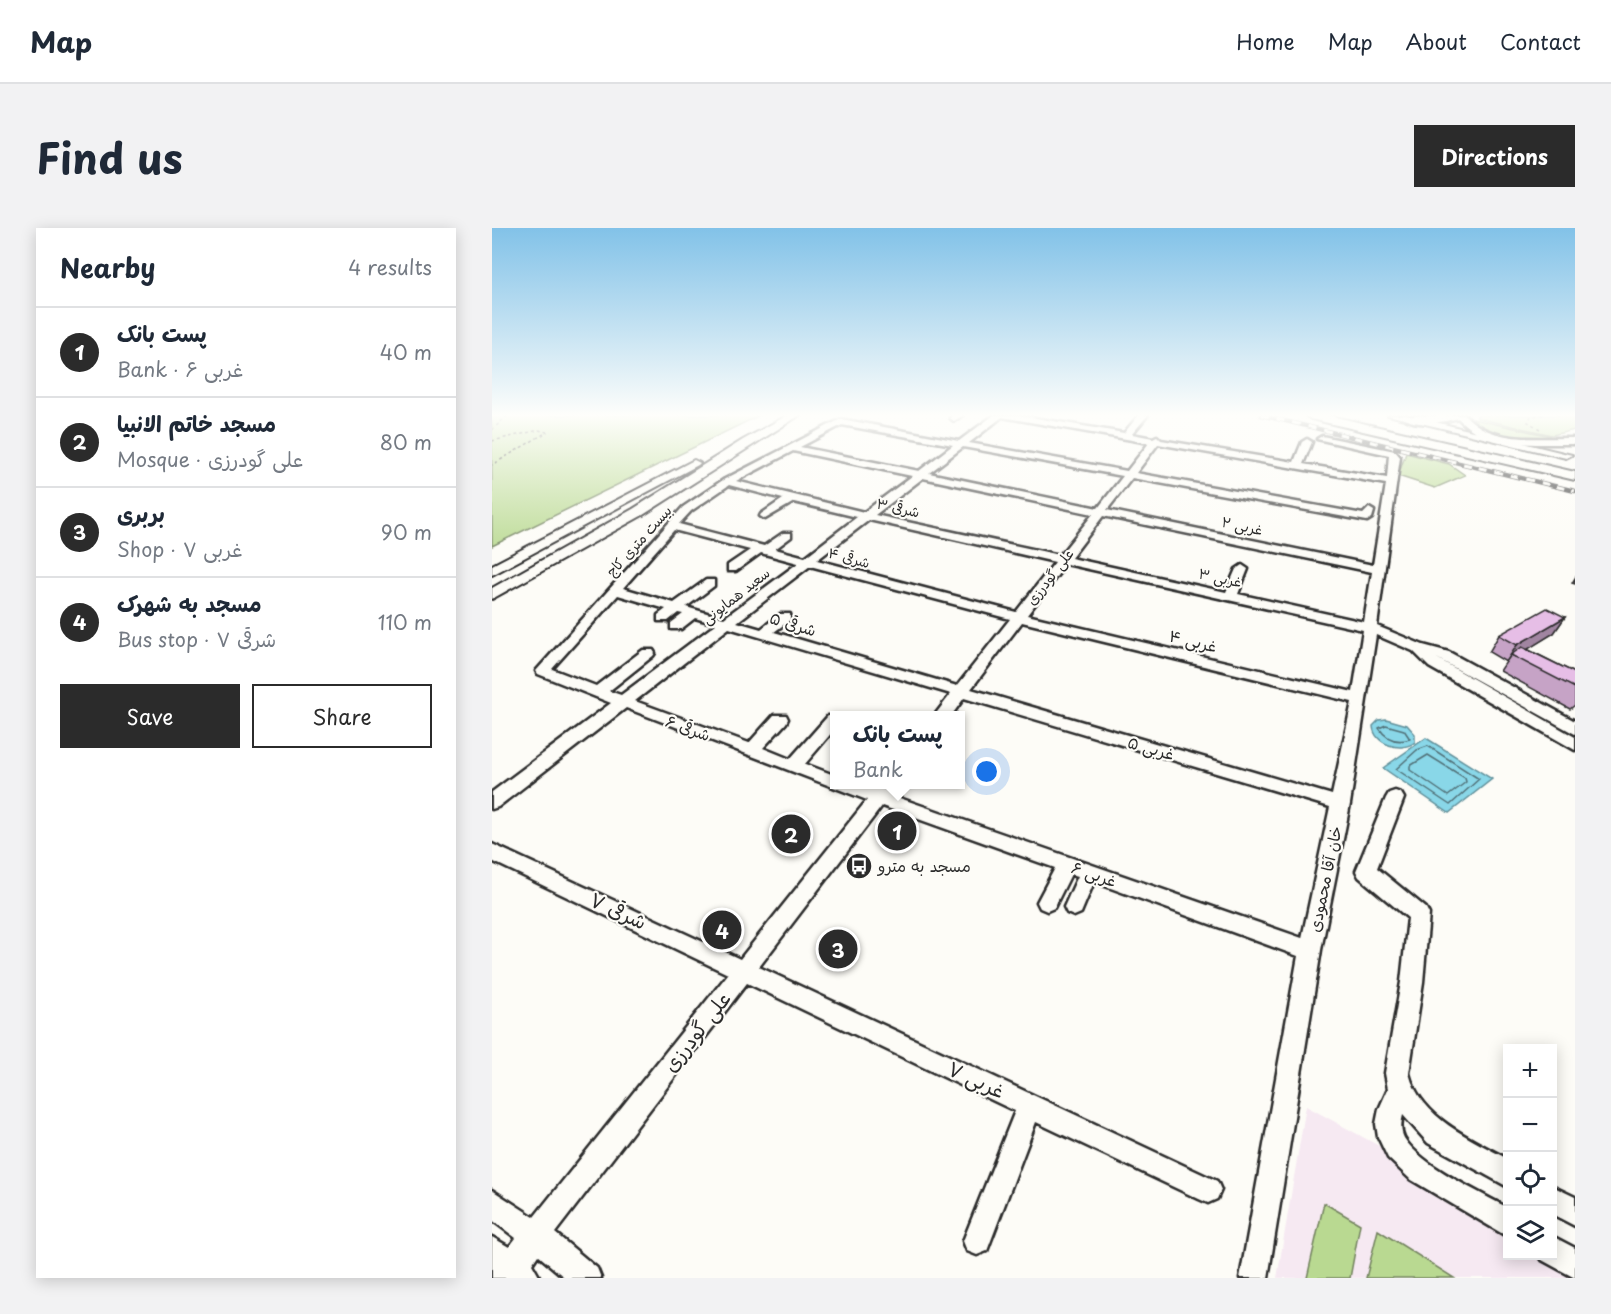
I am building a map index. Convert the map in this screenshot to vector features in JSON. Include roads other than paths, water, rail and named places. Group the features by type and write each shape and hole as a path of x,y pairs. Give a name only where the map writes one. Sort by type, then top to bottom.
{"highway":[{"path":"1523,464 1575,476"},
{"path":"1557,464 1575,468"}],"main road":[{"path":"492,571 692,464"},
{"path":"492,594 638,512 713,464"}],"street":[{"name":"بیست متری کاج","path":"543,671 687,510 727,482 760,464"},
{"name":"۲ غربی","path":"866,464 1101,512 1244,546 1377,569"},
{"name":"سعید همایونی","path":"492,802 932,464"},
{"path":"1062,464 1368,514"},
{"name":"علی گودرزی","path":"946,711 1138,464"},
{"path":"1297,464 1390,480"},
{"name":"خان آقا محمودی","path":"1254,1278 1310,950 1341,804 1360,699 1393,464"},
{"name":"۳ شرقی","path":"727,482 865,516 1064,560"},
{"path":"765,516 792,498"},
{"name":"۴ شرقی","path":"672,526 1019,617"},
{"path":"732,568 787,535"},
{"name":"۳ غربی","path":"1064,560 1369,627 1418,648"},
{"path":"1231,596 1242,569"},
{"path":"670,611 695,583"},
{"path":"670,611 711,583"},
{"name":"۵ شرقی","path":"615,590 670,611 693,613 960,693"},
{"path":"676,626 693,613"},
{"path":"763,634 785,617"},
{"name":"۴ غربی","path":"1019,617 1360,699"},
{"path":"1418,648 1444,655 1575,728"},
{"path":"1418,648 1434,664 1575,744"},
{"path":"596,693 648,653"},
{"name":"۶ شرقی","path":"543,671 830,781"},
{"name":"۵ غربی","path":"960,693 1341,804"},
{"path":"751,751 780,719"},
{"path":"793,767 830,725"},
{"name":"علی گودرزی","path":"508,1268 537,1236 884,791"},
{"name":"۶ غربی","path":"884,791 1066,865 1310,950"},
{"path":"1395,798 1366,871 1419,914 1412,982 1397,1073 1401,1090 1412,1107 1437,1134 1503,1171"},
{"name":"۷ شرقی","path":"492,852 744,971"},
{"path":"1047,902 1066,865"},
{"path":"1074,907 1089,872"},
{"name":"۷ غربی","path":"744,971 1208,1190"},
{"path":"1401,1090 1392,1104 1388,1128 1391,1141 1408,1164 1503,1220"},
{"path":"977,1241 1030,1105"},
{"path":"1557,1202 1575,1212"},
{"path":"492,1204 537,1236 587,1278"},
{"path":"1557,1253 1575,1264"}],"water":[{"path":"1386,719 1407,725 1415,734 1415,742 1396,747 1383,742 1378,738 1373,726 1379,720"},
{"path":"1426,738 1492,779 1449,813 1383,768"}],"railway":[{"path":"1463,464 1575,491"}],"place":[{"name":"پست بانک","path":"897,831"},
{"name":"مسجد خاتم الانبیا","path":"791,834"},
{"name":"مسجد به مترو","path":"859,866"},
{"name":"مسجد به شهرک","path":"722,930"},
{"name":"بربری","path":"838,949"}]}
